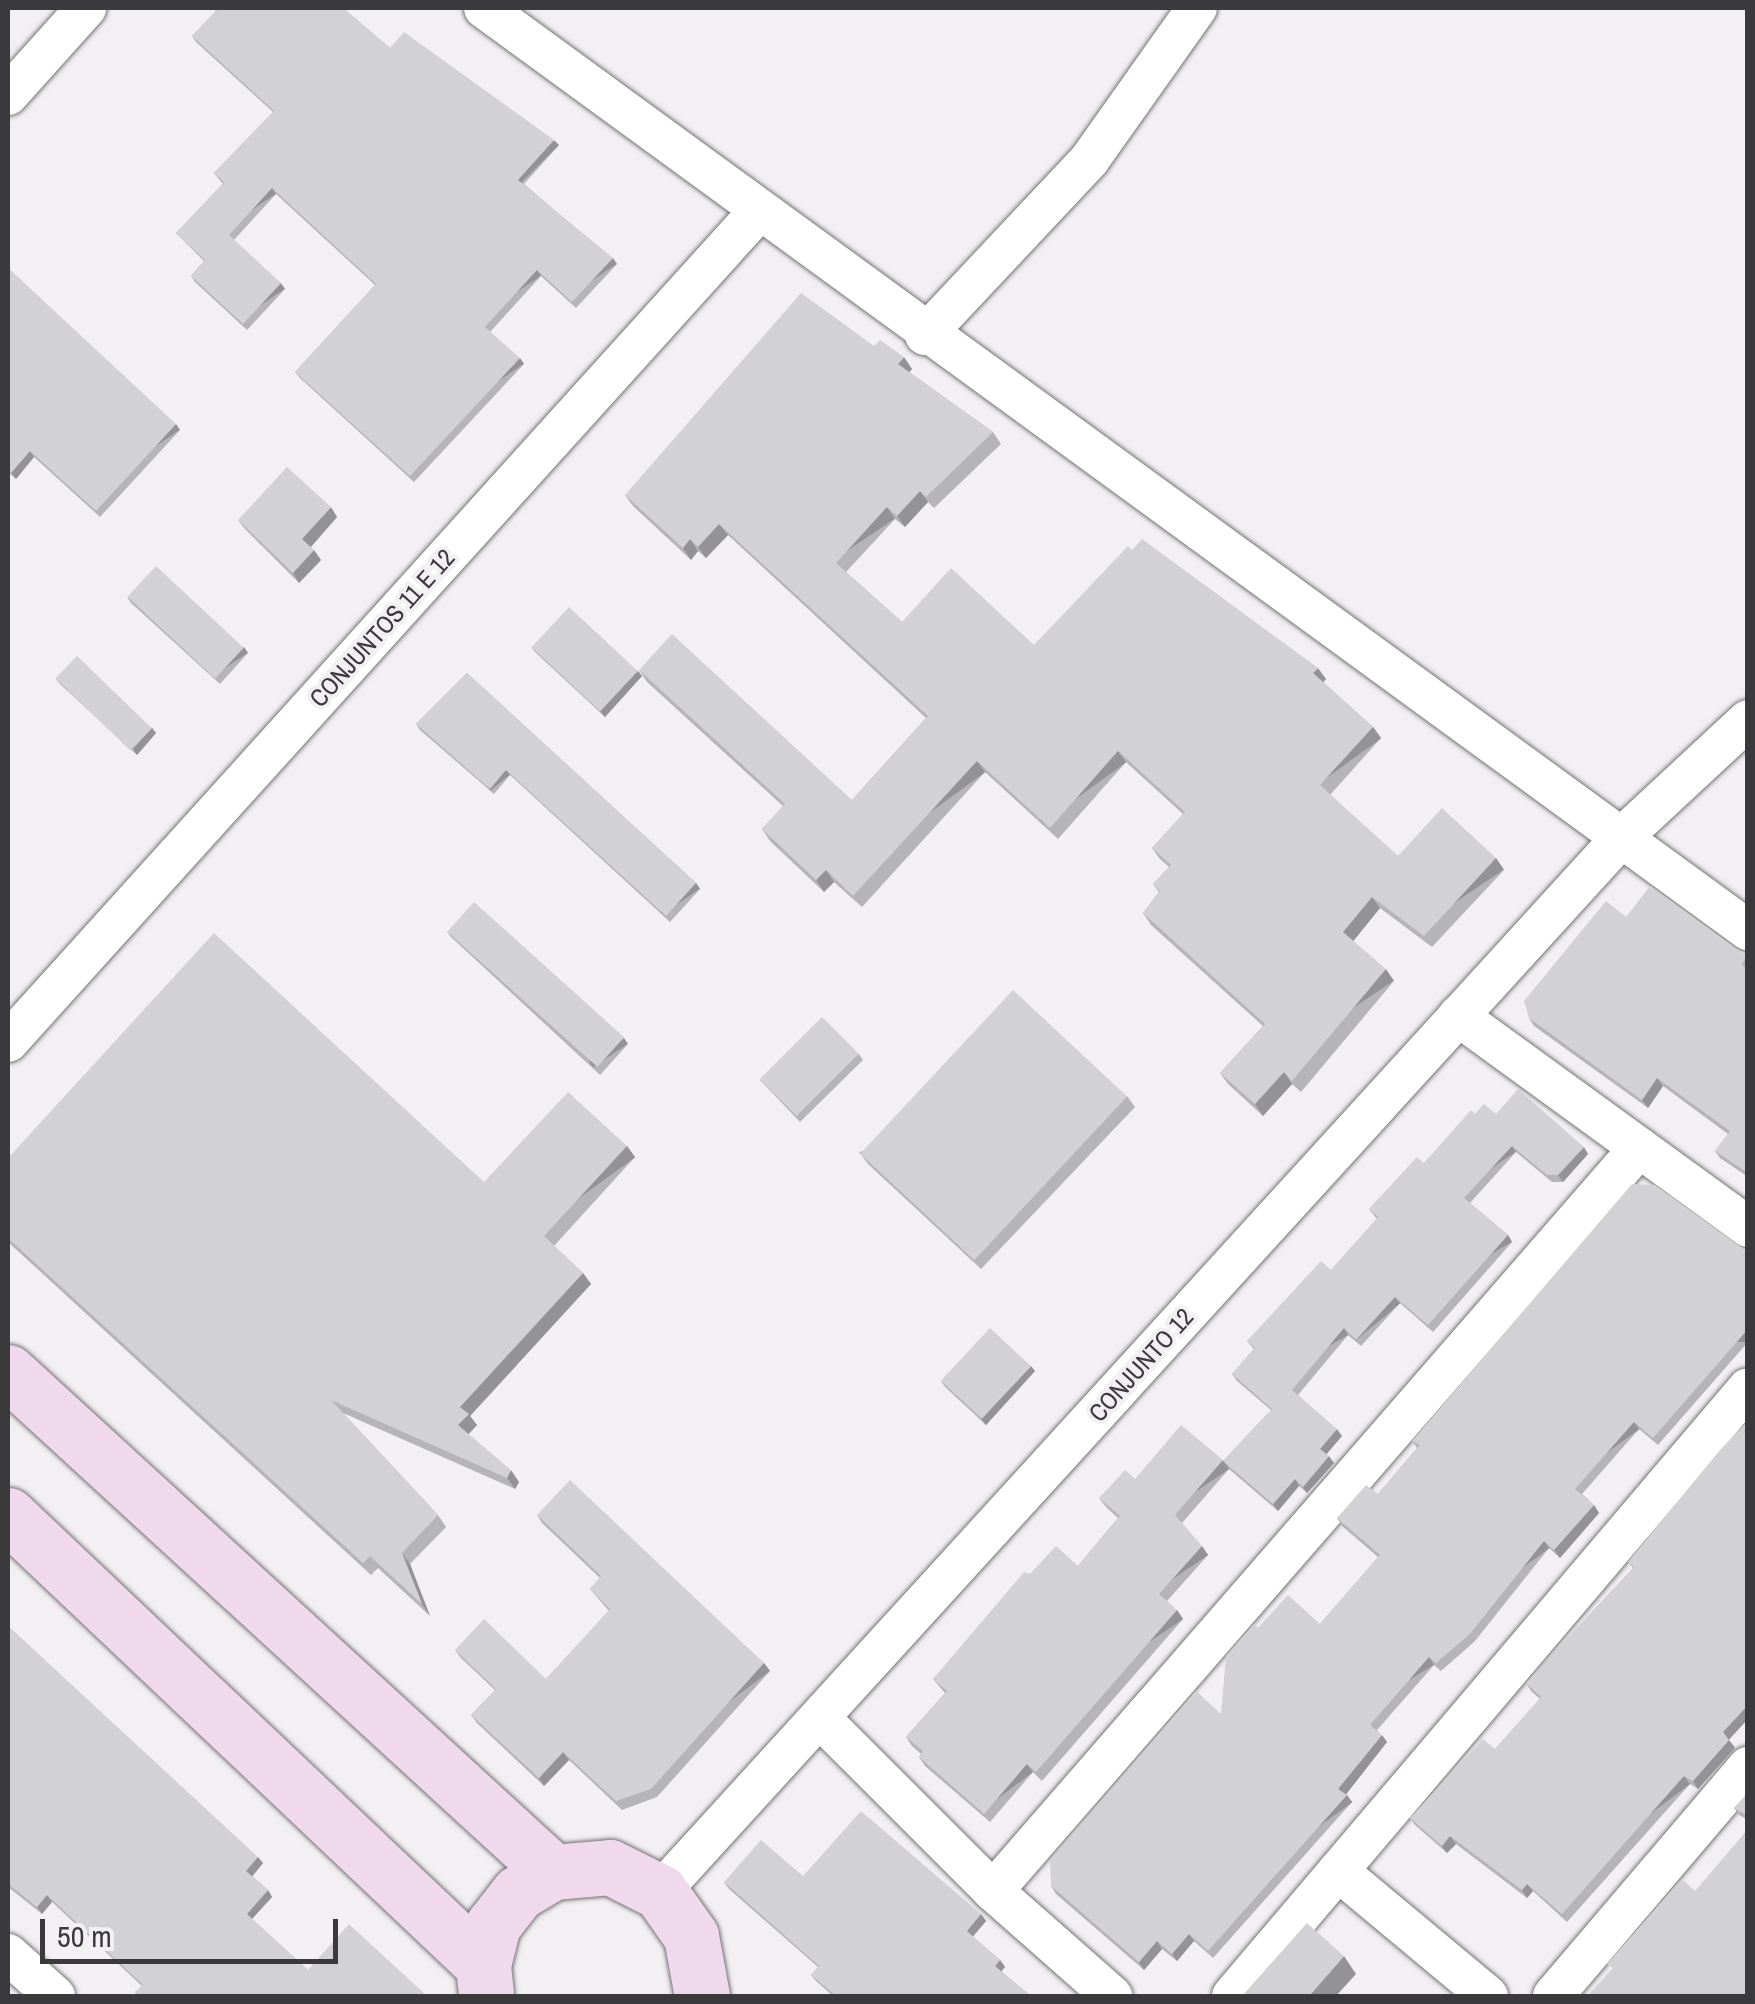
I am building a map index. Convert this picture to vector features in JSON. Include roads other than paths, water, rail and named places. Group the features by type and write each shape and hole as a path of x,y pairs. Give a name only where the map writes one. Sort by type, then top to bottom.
{"street":[{"path":"8,95 86,8"},
{"path":"484,8 925,335 1748,930"},
{"path":"925,335 1090,159 1197,8"},
{"name":"CONJUNTOS 11 E 12","path":"8,1042 758,213"},
{"name":"CONJUNTO 12","path":"660,1892 1620,838 1748,720"},
{"path":"1458,1016 1748,1227"},
{"path":"994,1891 1640,1148"},
{"path":"8,1372 554,1872"},
{"path":"1232,1996 1748,1388"},
{"path":"8,1515 485,1981"},
{"path":"820,1718 994,1891 1112,1996"},
{"path":"1553,1996 1748,1766"},
{"path":"485,1981 493,1925 518,1893 554,1872 610,1867 660,1892 690,1936 697,1994"},
{"path":"1338,1871 1488,1996"},
{"path":"8,1954 55,1996"}]}
